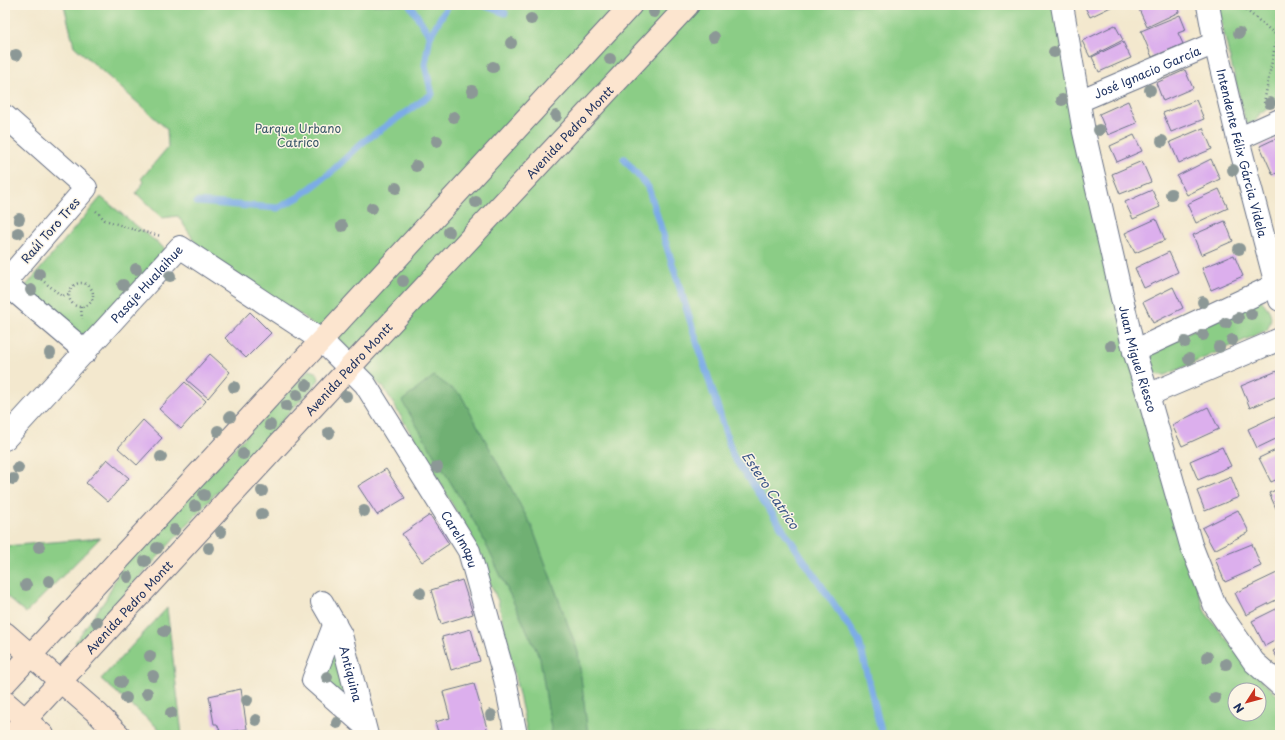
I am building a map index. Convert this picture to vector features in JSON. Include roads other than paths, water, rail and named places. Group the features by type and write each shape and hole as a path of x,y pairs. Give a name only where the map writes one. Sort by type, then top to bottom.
{"main road":[{"path":"5,683 631,5"},
{"name":"Avenida Pedro Montt","path":"18,728 349,368 688,5"},
{"path":"5,633 97,713 119,735"},
{"path":"5,702 18,728 42,735"}],"street":[{"name":"Juan Miguel Riesco","path":"1062,5 1084,132 1134,351 1148,395 1190,545 1215,606 1254,662 1280,685"},
{"name":"Intendente Félix Gárcia Videla","path":"1208,5 1215,43 1245,136 1278,289"},
{"name":"José Ignacio García","path":"1079,101 1215,43"},
{"name":"Raúl Toro Tres","path":"5,116 86,188 5,282"},
{"path":"1245,136 1280,120"},
{"name":"Pasaje Hualaihue","path":"9,426 86,352 180,247 321,340 349,368"},
{"path":"5,282 86,352"},
{"path":"1134,351 1278,289"},
{"path":"1148,395 1280,339"},
{"name":"Carelmapu","path":"349,368 365,384 470,551 505,679 516,735"},
{"name":"Antiquina","path":"322,602 341,635 365,730"},
{"name":"Antiquina","path":"335,623 313,680 365,730"}],"waterway":[{"path":"410,5 430,36"},
{"path":"197,202 278,208 299,197 329,174 363,142 432,94 425,65 430,36 448,5"},
{"name":"Estero Catrico","path":"483,5 505,13"},
{"name":"Estero Catrico","path":"624,159 648,187 733,456 859,641 882,735"}],"park label":[{"name":"Parque Urbano Catrico","path":"298,135"}]}
